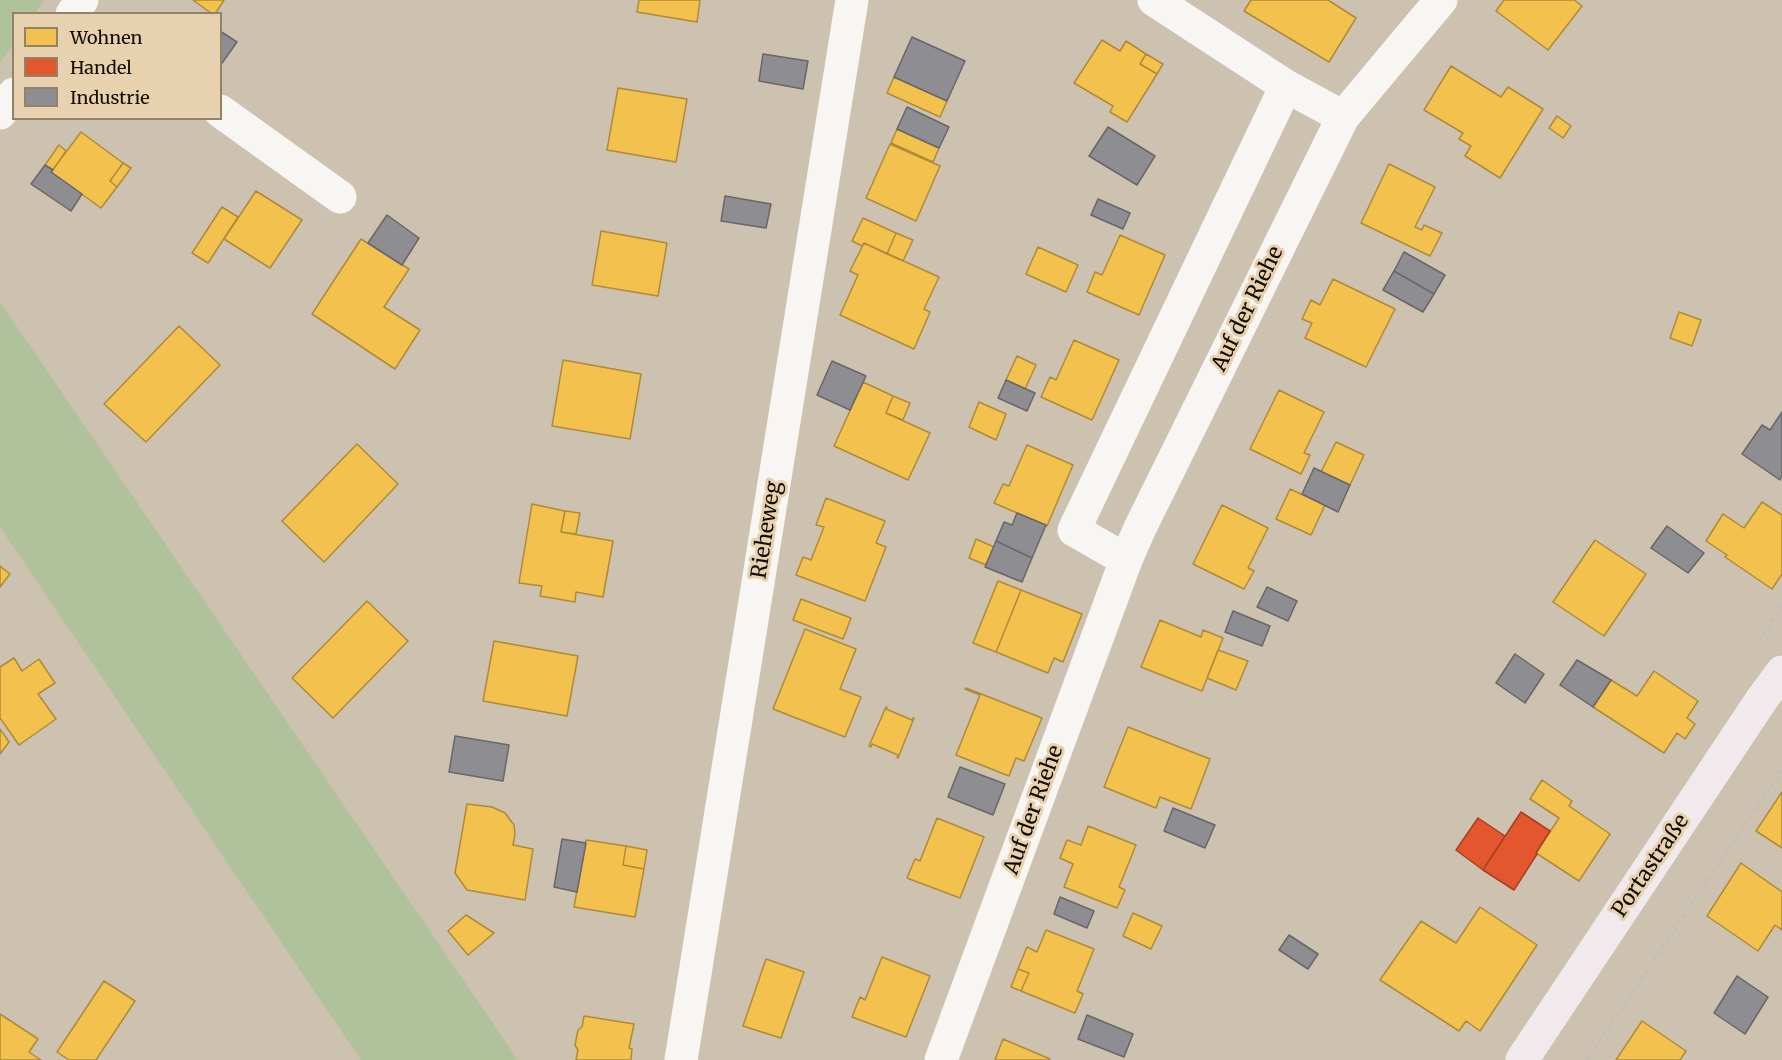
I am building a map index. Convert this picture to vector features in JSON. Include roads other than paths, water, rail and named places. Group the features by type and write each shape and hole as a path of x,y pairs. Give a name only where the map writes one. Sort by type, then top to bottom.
{"main road":[{"name":"Portastraße","path":"1522,1060 1782,672"}],"street":[{"name":"Rieheweg","path":"681,1060 852,0"},
{"path":"1154,0 1286,86 1343,117"},
{"name":"Auf der Riehe","path":"941,1060 1126,560 1140,528 1343,117 1441,0"},
{"path":"1126,560 1074,530 1286,86"},
{"path":"0,113 12,97"},
{"path":"222,112 340,197"}]}
